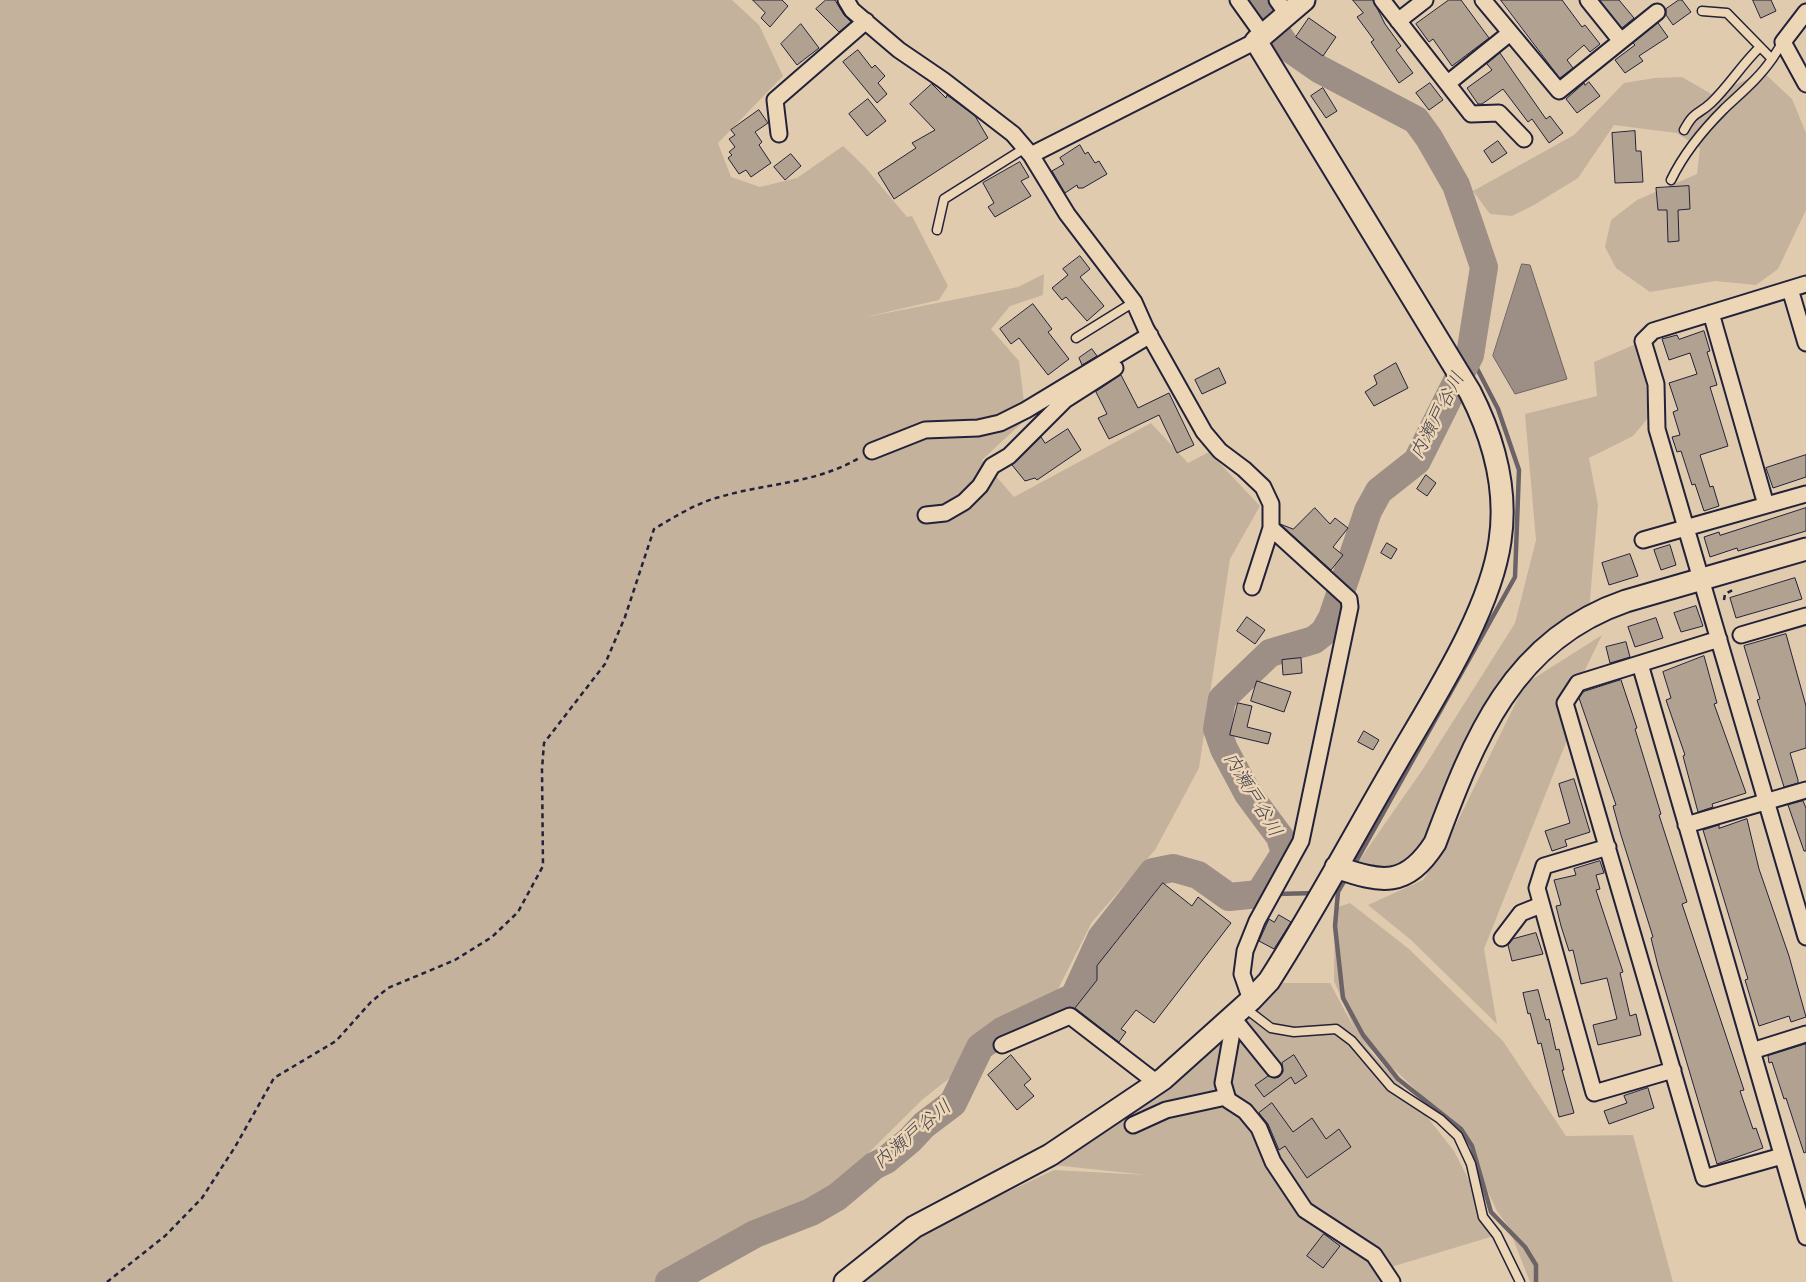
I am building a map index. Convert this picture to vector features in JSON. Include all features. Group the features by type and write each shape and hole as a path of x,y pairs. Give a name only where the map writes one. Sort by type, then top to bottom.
{"street":[{"path":"846,0 852,10 899,50 943,80 1013,134 1028,152 1067,214 1134,302 1152,339 1204,432 1220,451 1244,469 1262,487 1270,504 1271,528 1252,587"},
{"path":"845,1282 914,1227 1050,1155 1157,1083 1269,981 1315,903 1341,873 1455,660 1486,595 1495,568 1502,519 1500,477 1486,423 1456,368 1238,0"},
{"path":"1028,152 1260,38 1281,11 1304,0"},
{"path":"1382,0 1472,114 1499,113 1524,139"},
{"path":"1398,21 1424,0"},
{"path":"1483,0 1558,91 1657,12"},
{"path":"1588,0 1621,41"},
{"path":"1806,12 1783,42 1806,84"},
{"path":"779,134 775,100 866,21"},
{"path":"1448,83 1510,33"},
{"path":"1806,284 1653,330 1643,341 1656,384 1657,429 1806,936"},
{"path":"1790,289 1806,343"},
{"path":"1711,313 1766,505"},
{"path":"872,451 925,430 978,428 1000,423 1152,339"},
{"path":"926,515 945,513 964,502 980,486 992,466 1009,456 1065,400 1152,339"},
{"path":"1643,540 1806,494"},
{"path":"1271,528 1340,592 1350,607 1301,841 1244,951 1238,1011 1230,1038 1223,1083 1226,1097 1245,1112 1259,1128 1273,1162 1305,1210 1374,1255 1392,1282"},
{"path":"1341,873 1367,878 1391,879 1413,868 1426,858 1435,843 1479,735 1502,697 1541,650 1572,627 1606,608 1806,549"},
{"path":"1741,636 1805,620"},
{"path":"1720,639 1578,683 1565,703 1704,1178 1782,1156"},
{"path":"1640,664 1806,1237"},
{"path":"1686,825 1806,790"},
{"path":"1608,848 1544,866 1537,888 1594,1093 1673,1070"},
{"path":"1502,938 1521,913 1541,905"},
{"path":"1238,1011 1274,1069"},
{"path":"1002,1045 1070,1016 1157,1083"},
{"path":"1752,1051 1806,1034"},
{"path":"1133,1125 1166,1110 1226,1097"}],"lane":[{"path":"1702,11 1727,14 1772,59"},
{"path":"1671,180 1680,162 1696,140 1723,110 1763,72 1783,42"},
{"path":"1684,130 1693,114 1711,103 1760,47"},
{"path":"937,230 944,199 1028,152"},
{"path":"1076,338 1134,302"},
{"path":"1238,1011 1271,1028 1294,1032 1336,1029 1352,1041 1390,1087 1440,1119 1458,1136 1471,1164 1483,1217 1497,1235 1520,1282"}],"path":[{"path":"107,1282 164,1236 202,1198 235,1147 274,1078 336,1041 371,1002 388,988 455,960 492,937 518,912 543,866 542,769 544,743 605,664 625,617 654,529 685,511 721,496 821,476 852,463 872,451"},
{"path":"1723,603 1726,594 1740,588"}],"shaded area":[{"path":"0,0 732,0 759,25 783,76 718,143 731,177 760,187 797,178 843,146 865,167 907,217 912,216 948,286 939,300 861,318 1018,287 1044,274 1043,295 1010,306 991,329 1019,361 1026,419 982,460 1014,497 1151,423 1188,463 1209,452 1260,506 1230,559 1199,768 1155,850 1092,922 1055,995 923,1099 823,1198 660,1282 0,1282"},
{"path":"1763,72 1792,99 1806,133 1806,210 1778,269 1756,285 1715,281 1650,292 1616,268 1605,247 1611,220 1637,200 1697,174 1700,148 1677,133 1614,125 1578,178 1512,216 1490,214 1473,191 1574,135 1624,83 1655,78 1682,77 1713,95"},
{"path":"1522,264 1530,265 1567,379 1515,394 1493,356"},
{"path":"1643,341 1648,418 1633,436 1589,458 1598,505 1589,611 1512,683 1426,858 1393,873 1354,868 1423,769 1515,623 1536,540 1525,414 1597,396 1594,362"},
{"path":"1602,635 1583,674 1559,708 1569,735 1484,949 1497,1024 1411,940 1368,905 1423,880 1444,849 1525,684"},
{"path":"1350,903 1409,949 1503,1041 1566,1136 1633,1135 1673,1282 1530,1282 1508,1226 1497,1211 1459,1131 1397,1072 1363,1043 1413,1099 1454,1151 1497,1235 1391,1267 1399,1282 847,1282 925,1223 978,1206 1054,1170 1147,1175 1053,1165 1276,983 1330,983 1355,1030 1334,981 1335,908"}],"building":[{"path":"753,0 782,0 788,6 770,27 761,18 765,13"},
{"path":"826,0 835,0 844,15 851,22 839,32 816,9"},
{"path":"1353,0 1373,0 1385,24 1401,46 1396,50 1413,73 1399,83 1371,42 1374,40 1357,17 1363,13"},
{"path":"1449,0 1461,0 1489,38 1452,66 1433,39 1429,42 1416,24"},
{"path":"1501,0 1562,0 1582,27 1585,25 1600,44 1590,52 1584,45 1567,60 1573,68 1560,78"},
{"path":"1600,0 1619,0 1634,18 1622,28"},
{"path":"1682,0 1691,12 1673,25 1666,15 1666,9"},
{"path":"1753,0 1771,0 1776,11 1761,18"},
{"path":"1309,18 1336,37 1323,56 1296,37"},
{"path":"1658,23 1668,37 1639,56 1643,61 1625,73 1615,60 1635,45 1633,43"},
{"path":"801,24 819,48 797,65 781,44"},
{"path":"858,50 872,68 875,65 885,76 878,83 887,94 877,103 843,62"},
{"path":"1500,53 1546,119 1550,116 1563,133 1549,143 1532,119 1528,122 1503,89 1482,104 1478,104 1467,88 1492,70 1487,64"},
{"path":"1589,82 1600,96 1577,113 1566,99 1584,83 1585,85"},
{"path":"1430,83 1443,100 1429,110 1416,93"},
{"path":"932,84 946,98 947,95 975,116 988,138 894,199 878,173 916,148 912,143 935,130 910,104"},
{"path":"1323,88 1337,111 1326,118 1311,96"},
{"path":"868,99 886,121 867,136 849,114"},
{"path":"759,110 768,123 755,132 762,142 759,145 771,163 751,177 746,170 739,174 728,158 732,155 729,152 735,147 729,139 735,135 731,130"},
{"path":"1635,131 1636,151 1641,151 1643,182 1615,183 1612,133"},
{"path":"1498,141 1507,153 1492,163 1484,151"},
{"path":"1080,145 1085,154 1088,152 1095,163 1099,161 1107,174 1083,188 1078,188 1077,185 1065,193 1052,171 1064,164 1060,158"},
{"path":"791,154 801,166 785,180 774,167"},
{"path":"1020,162 1029,177 1021,181 1031,196 995,217 988,207 994,203 983,183"},
{"path":"1689,186 1690,209 1678,210 1679,241 1668,242 1667,210 1658,210 1656,188"},
{"path":"1080,256 1090,269 1080,277 1104,306 1087,321 1066,297 1062,300 1052,288 1068,275 1063,269"},
{"path":"1033,304 1052,329 1048,332 1069,359 1048,375 1019,338 1011,344 1000,329"},
{"path":"1704,331 1710,351 1707,352 1717,385 1710,387 1728,446 1700,455 1710,487 1713,486 1719,506 1704,511 1695,484 1692,485 1681,451 1677,452 1672,437 1680,435 1673,412 1678,410 1669,383 1697,374 1690,353 1669,360 1662,339 1677,335 1679,339"},
{"path":"1092,349 1097,356 1082,365 1079,358"},
{"path":"1396,363 1408,388 1374,406 1365,392 1377,384 1374,376"},
{"path":"1219,368 1226,383 1202,394 1195,380"},
{"path":"1121,375 1138,408 1169,393 1194,445 1177,453 1159,415 1109,439 1098,418 1107,414 1096,392"},
{"path":"1068,429 1081,450 1037,480 1035,478 1025,481 1012,465 1041,437 1045,443"},
{"path":"1806,455 1806,477 1773,488 1766,468"},
{"path":"1426,475 1436,483 1427,496 1417,489"},
{"path":"1315,508 1330,524 1335,518 1348,528 1333,547 1343,555 1331,570 1280,524 1293,529"},
{"path":"1806,508 1806,531 1738,551 1737,548 1710,557 1704,537 1719,532 1720,535"},
{"path":"1387,543 1397,549 1391,559 1381,553"},
{"path":"1670,545 1676,565 1661,570 1654,550"},
{"path":"1630,554 1638,576 1609,585 1602,563"},
{"path":"1795,578 1802,599 1736,618 1730,598"},
{"path":"1696,606 1703,626 1681,632 1674,613"},
{"path":"1247,617 1265,630 1255,644 1237,631"},
{"path":"1656,618 1663,638 1635,647 1628,627"},
{"path":"1786,634 1806,706 1806,748 1790,753 1798,783 1784,787 1757,700 1760,699 1744,646"},
{"path":"1626,642 1630,657 1610,663 1606,647"},
{"path":"1704,656 1717,703 1714,704 1746,793 1712,804 1713,807 1698,812 1683,756 1685,755 1666,700 1671,698 1663,672"},
{"path":"1301,658 1302,673 1283,675 1282,660"},
{"path":"1621,680 1637,728 1635,729 1661,814 1659,815 1687,902 1682,904 1744,1090 1740,1091 1753,1129 1756,1128 1763,1148 1717,1164 1658,966 1651,938 1653,937 1621,835 1613,806 1616,805 1579,698 1583,692"},
{"path":"1257,681 1291,692 1284,712 1251,701"},
{"path":"1238,703 1252,706 1247,727 1271,733 1268,744 1230,735"},
{"path":"1364,731 1379,740 1373,750 1358,742"},
{"path":"1574,779 1590,832 1565,840 1567,846 1552,851 1545,831 1570,823 1559,784"},
{"path":"1803,801 1806,808 1806,851 1804,851 1788,805"},
{"path":"1747,819 1759,869 1789,956 1806,1017 1791,1022 1789,1016 1759,1026 1745,980 1748,979 1703,830 1719,825 1719,828"},
{"path":"1600,861 1604,873 1596,875 1600,889 1596,890 1623,972 1620,973 1630,1016 1636,1014 1641,1035 1598,1045 1593,1025 1617,1019 1607,978 1581,984 1573,950 1569,951 1561,926 1556,906 1561,905 1554,880 1576,875 1574,869"},
{"path":"1163,883 1192,906 1198,897 1231,923 1154,1023 1136,1010 1121,1029 1126,1032 1119,1042 1075,1008 1097,980 1097,966"},
{"path":"1279,915 1291,922 1274,949 1259,941 1269,919 1274,922"},
{"path":"1536,933 1543,954 1512,961 1508,945 1513,939"},
{"path":"1538,990 1546,1020 1549,1019 1556,1050 1559,1049 1564,1070 1562,1070 1574,1113 1559,1117 1541,1043 1538,1044 1523,993"},
{"path":"1806,1044 1806,1152 1804,1153 1786,1098 1784,1099 1772,1062 1769,1063 1768,1056"},
{"path":"1011,1055 1031,1079 1024,1085 1034,1096 1017,1110 988,1075"},
{"path":"1294,1055 1307,1076 1295,1084 1291,1077 1264,1097 1255,1085 1268,1076 1279,1077 1283,1072 1282,1063"},
{"path":"1648,1088 1654,1108 1609,1124 1604,1111 1627,1103 1624,1096"},
{"path":"1272,1103 1293,1132 1312,1118 1326,1139 1339,1129 1351,1147 1307,1178 1285,1146 1279,1150 1268,1124 1259,1113"},
{"path":"1324,1234 1340,1246 1323,1268 1307,1256"}],"waterway":[{"name":"内瀬戸谷川","path":"669,1282 755,1234 811,1212 837,1197 874,1166 886,1160 910,1140 924,1125 953,1103 980,1047 1002,1031 1074,997 1101,938 1153,872 1173,868 1198,875 1229,897 1259,894 1285,853 1280,837 1248,794 1224,749 1217,729 1222,699 1270,653 1314,640 1324,632 1332,618 1368,511 1379,491 1417,461 1470,355 1484,267 1456,185 1429,138 1416,120 1319,69 1286,46 1254,0"},
{"path":"1353,867 1515,577 1519,470 1498,409 1470,355"},
{"path":"1338,892 1346,878"},
{"path":"1336,892 1338,892 1335,926 1343,998 1363,1035 1398,1079 1461,1129 1472,1146 1491,1212 1525,1247 1536,1265 1536,1282"},
{"path":"1276,894 1316,893"},
{"name":"内瀬戸谷川","path":"1259,894 1268,894"}]}
